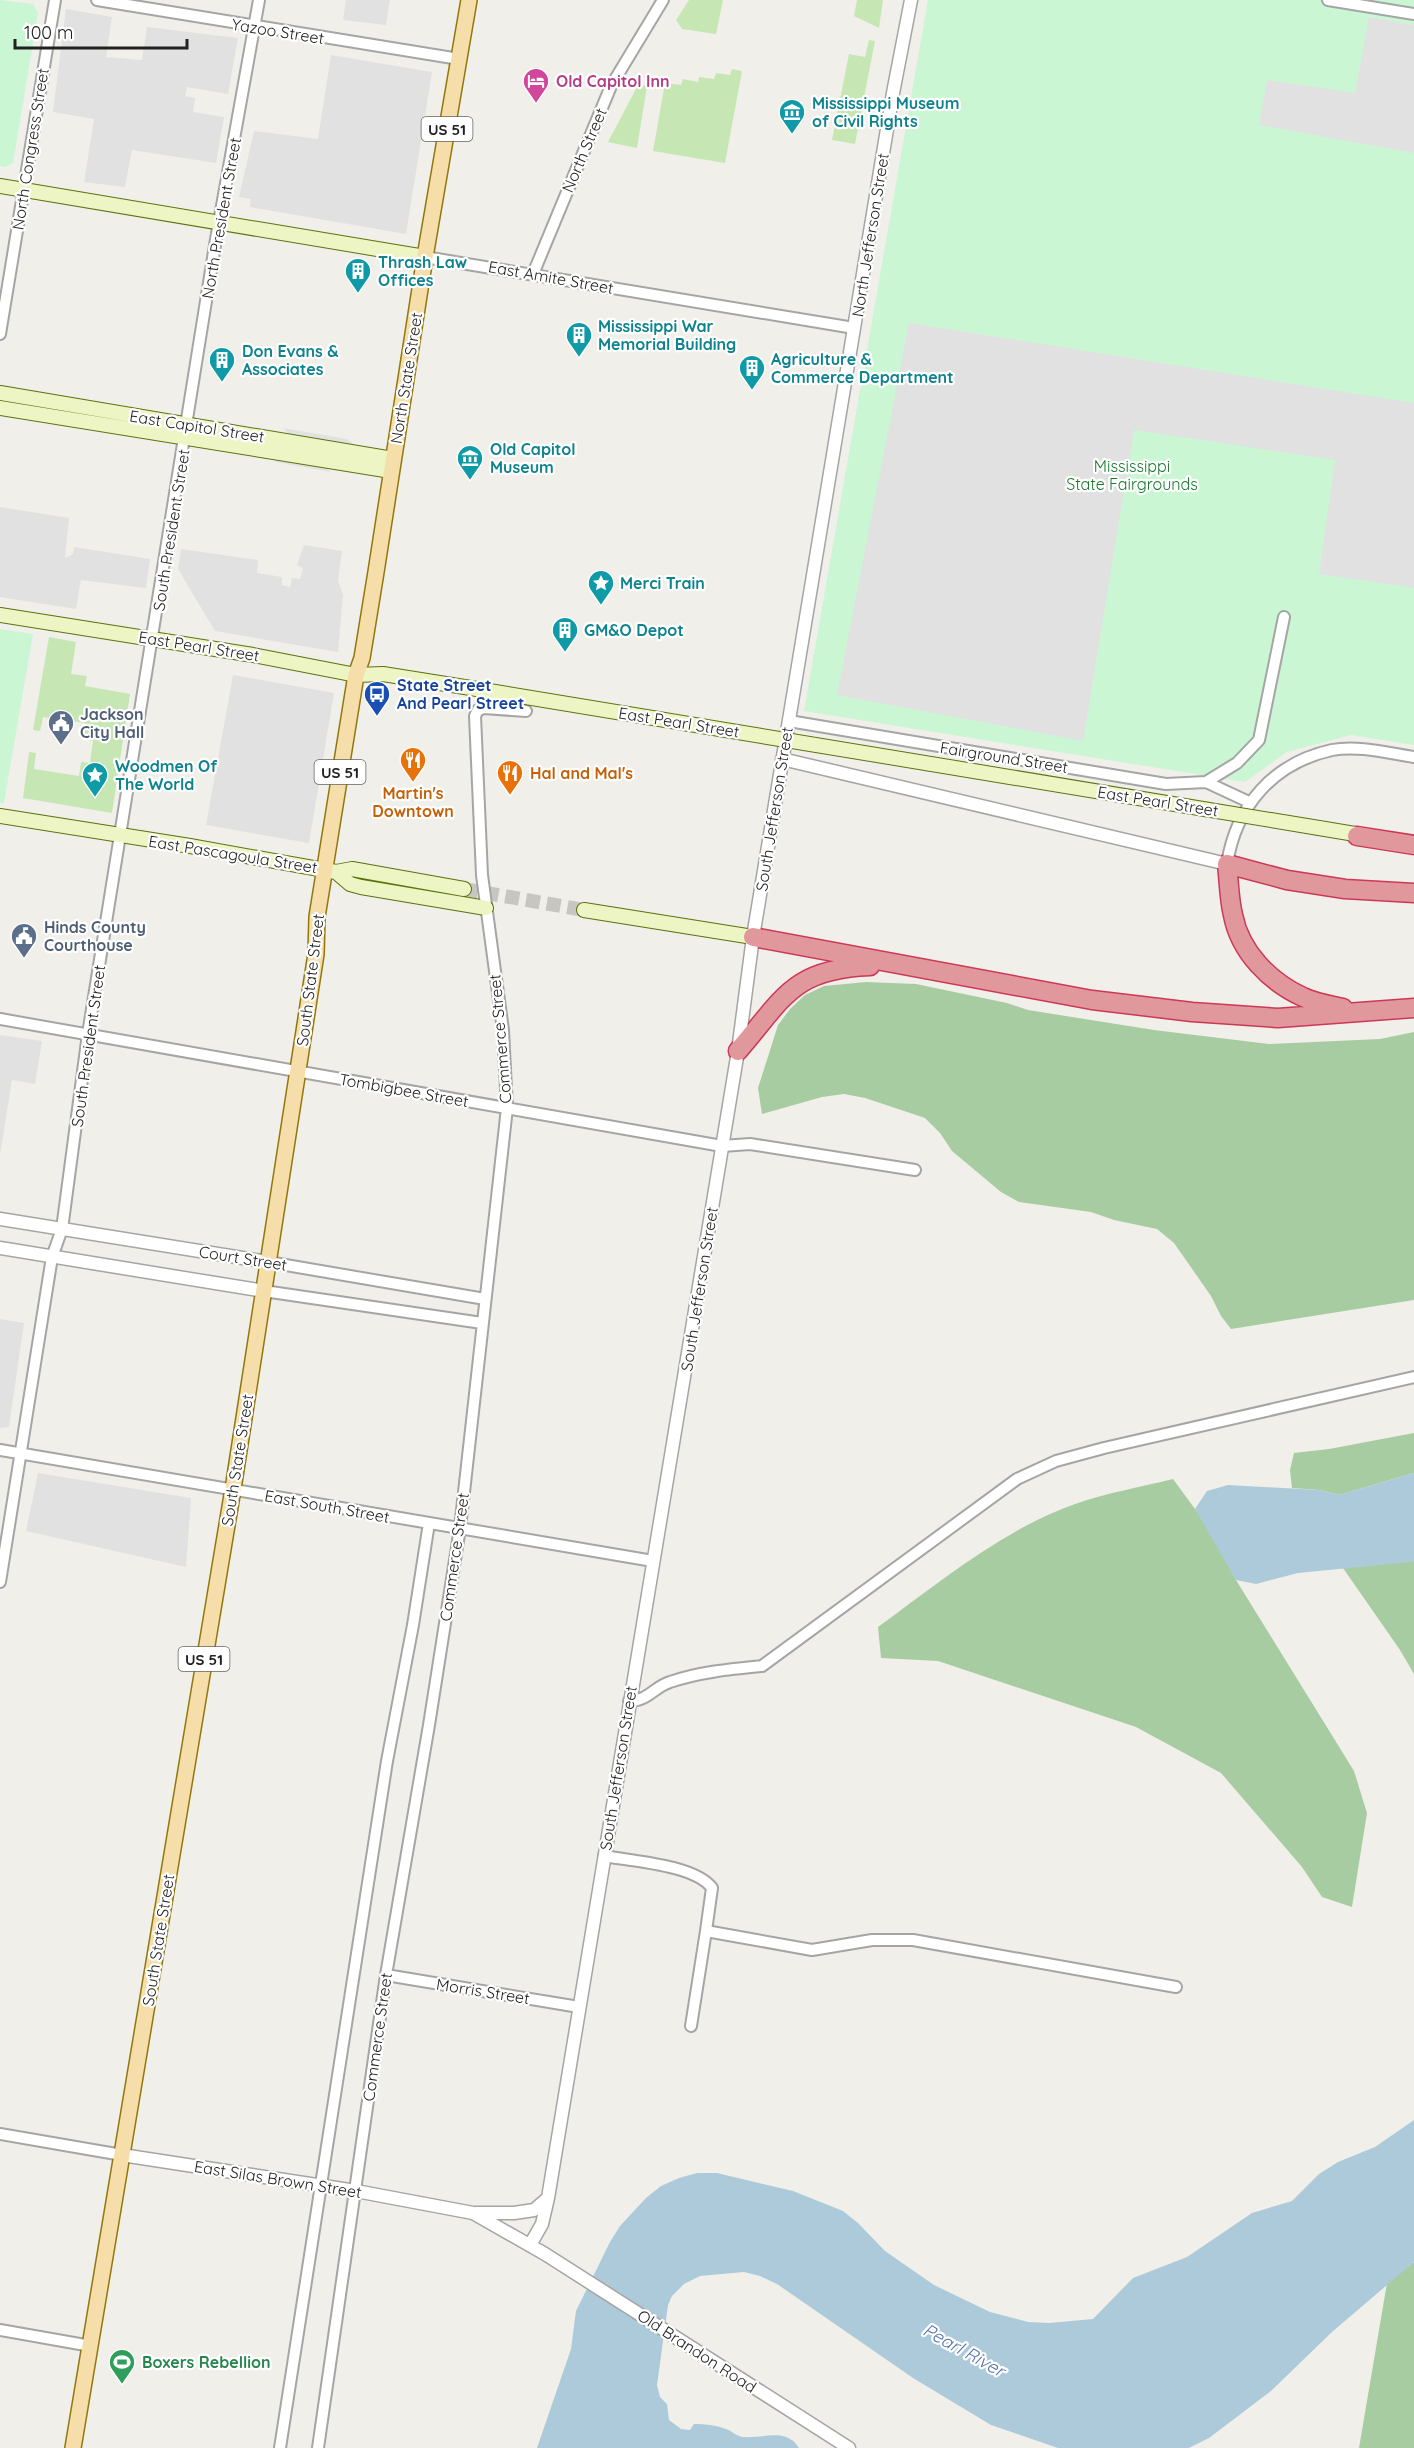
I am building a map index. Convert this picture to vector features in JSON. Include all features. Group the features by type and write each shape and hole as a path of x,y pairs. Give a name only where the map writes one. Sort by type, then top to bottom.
{"highway":[{"path":"1357,836 1414,845"},
{"path":"1359,1012 1305,998 1280,985 1261,968 1244,943 1233,917 1227,864 1287,880 1345,889 1414,893"},
{"path":"753,937 1092,1000 1192,1012 1278,1018 1414,1008"},
{"path":"738,1051 783,995 810,976 841,967 903,964"}],"main road":[{"name":"North State Street","path":"392,465 469,0"},
{"name":"East Amite Street","path":"0,186 425,257"},
{"name":"East Capitol Street","path":"0,393 187,431 392,465"},
{"name":"East Capitol Street","path":"0,408 187,431"},
{"name":"South State Street","path":"73,2448 92,2346 233,1490 316,954 317,917 330,871 356,675 364,647 392,465"},
{"name":"East Pearl Street","path":"0,615 153,638 356,675 383,674 477,689 1357,836 1414,837"},
{"name":"East Pascagoula Street","path":"0,816 330,871 352,869 464,889"},
{"path":"330,871 350,884 361,887 486,908"},
{"path":"584,910 753,937"}],"street":[{"name":"North Congress Street","path":"0,334 55,0"},
{"name":"Yazoo Street","path":"97,0 459,59"},
{"name":"North President Street","path":"187,431 219,223 259,0"},
{"name":"North Street","path":"533,274 611,86 663,0"},
{"name":"North Jefferson Street","path":"854,328 893,93 911,0"},
{"path":"1328,0 1373,4 1414,14"},
{"name":"East Amite Street","path":"425,257 854,328"},
{"name":"South Jefferson Street","path":"530,2245 542,2224 548,2198 738,1051 753,937 854,328"},
{"name":"South President Street","path":"0,1582 52,1257 62,1229 88,1034 187,431"},
{"name":"Fairground Street","path":"789,721 1166,784 1206,782 1237,763 1259,740 1284,616"},
{"name":"Commerce Street","path":"318,2448 386,1976 460,1528 507,1108 503,1030 482,875 475,716 478,710 484,708 526,711"},
{"path":"782,759 1227,864 1234,832 1249,802 1261,789 1294,765 1312,756 1333,750 1353,749 1414,757"},
{"path":"1206,782 1249,802"},
{"name":"Tombigbee Street","path":"0,1019 722,1146 750,1144 915,1170"},
{"name":"Court Street","path":"0,1219 485,1299"},
{"name":"Court Street","path":"0,1248 264,1291 482,1323"},
{"path":"629,1701 646,1698 667,1683 715,1671 762,1666 1017,1479 1056,1461 1414,1377"},
{"name":"East South Street","path":"0,1450 653,1561"},
{"name":"Commerce Street","path":"280,2448 387,1761 429,1523"},
{"path":"604,1856 689,1872 707,1880 712,1888 691,2026"},
{"path":"706,1931 812,1950 872,1940 913,1940 1176,1987"},
{"name":"Morris Street","path":"386,1976 579,2007"},
{"name":"East Silas Brown Street","path":"0,2134 322,2185 472,2213 545,2254"},
{"path":"472,2213 514,2213 534,2210 548,2198"},
{"name":"Old Brandon Road","path":"545,2254 849,2448"},
{"path":"0,2330 92,2346"}],"green space":[{"path":"0,0 33,4 38,13 13,163 5,167 0,166"},
{"path":"689,0 723,0 716,34 682,29 676,20"},
{"path":"857,0 883,0 879,28 854,16"},
{"name":"Mississippi State Fairgrounds","path":"928,0 1414,0 1414,745 1351,735 1287,752 1245,782 804,711"},
{"path":"869,40 875,41 855,144 832,140 849,54 865,57"},
{"path":"732,69 742,71 725,163 653,151 665,83 681,85 683,79 698,82 699,77 714,79 716,73 730,75"},
{"path":"638,85 647,86 637,148 608,142"},
{"path":"0,629 33,634 4,803 0,803"},
{"path":"49,637 76,642 71,674 87,676 85,686 130,694 112,813 23,798 29,752 36,753 34,769 79,776 81,762 90,763 93,741 83,739 85,723 43,717 40,731 33,730"},
{"path":"866,982 916,984 1007,1003 1028,1010 1154,1030 1269,1044 1380,1039 1414,1032 1414,1300 1231,1329 1174,1243 1157,1229 1114,1220 1091,1212 1019,1202 1001,1192 952,1151 940,1133 925,1118 865,1098 844,1094 822,1097 762,1114 758,1088 778,1025 790,1009 805,995 824,986"},
{"path":"1414,1433 1414,1473 1339,1495 1319,1490 1292,1488 1290,1470 1294,1453 1329,1449"},
{"path":"1173,1479 1218,1545 1236,1580 1354,1771 1367,1813 1352,1907 1322,1897 1302,1867 1221,1773 1136,1727 938,1661 881,1658 878,1627 997,1542 1075,1504"},
{"path":"1414,1561 1414,1674 1343,1568"},
{"path":"1414,2262 1414,2448 1359,2448 1387,2283"}],"shaded area":[{"path":"346,0 390,0 386,25 343,20"},
{"path":"66,9 112,17 106,57 142,60 147,27 238,38 228,94 187,87 185,96 195,98 193,112 224,117 216,163 132,150 125,187 84,182 94,119 53,112"},
{"path":"1369,17 1414,25 1414,153 1259,125 1267,80 1355,93"},
{"path":"331,55 432,72 406,234 250,207 251,199 239,197 254,131 318,139"},
{"path":"909,323 1414,403 1414,588 1319,574 1335,460 1134,430 1083,741 837,695"},
{"path":"283,428 347,439 359,449 293,438"},
{"path":"264,454 314,460 331,472 276,462"},
{"path":"0,507 69,518 65,558 73,554 74,547 150,559 146,588 81,580 76,609 0,597"},
{"path":"304,545 342,551 338,581 343,595 338,652 215,631 178,569 181,549 258,560 257,573 282,577 282,585 290,587 292,578 300,579 303,568 297,565"},
{"path":"233,675 334,693 309,843 206,825"},
{"path":"0,1035 42,1041 35,1084 12,1080 0,1155"},
{"path":"0,1319 24,1323 9,1427 0,1428"},
{"path":"38,1473 191,1498 186,1567 26,1531"}],"water":[{"path":"1414,1473 1414,1561 1410,1562 1298,1573 1256,1584 1236,1580 1195,1509 1207,1491 1228,1485 1319,1490 1339,1495"},
{"name":"Pearl River","path":"1414,2120 1414,2262 1332,2332 1271,2391 1209,2438 1189,2448 1058,2448 991,2425 913,2378 777,2284 744,2272 700,2276 684,2284 672,2296 668,2305 657,2385 660,2397 667,2404 669,2420 681,2429 690,2430 694,2424 702,2424 722,2428 743,2437 781,2436 794,2442 799,2448 537,2448 571,2349 576,2311 610,2242 620,2226 646,2198 661,2186 679,2178 697,2173 717,2173 793,2191 843,2211 885,2251 934,2285 990,2312 1028,2322 1049,2323 1093,2319 1133,2278 1187,2257 1252,2213 1292,2201 1319,2174 1338,2162 1375,2147"}],"tunnel":[{"path":"464,889 584,910"}],"place":[{"name":"Old Capitol Inn","path":"536,104"},
{"name":"Mississippi Museum of Civil Rights","path":"792,135"},
{"name":"Thrash Law Offices","path":"358,294"},
{"name":"Mississippi War Memorial Building","path":"579,358"},
{"name":"Don Evans & Associates","path":"222,383"},
{"name":"Agriculture & Commerce Department","path":"752,391"},
{"name":"Old Capitol Museum","path":"470,481"},
{"name":"Merci Train","path":"601,606"},
{"name":"GM&O Depot","path":"565,653"},
{"name":"State Street And Pearl Street","path":"377,717"},
{"name":"Jackson City Hall","path":"61,746"},
{"name":"Martin's Downtown","path":"413,783"},
{"name":"Hal and Mal's","path":"510,796"},
{"name":"Woodmen Of The World","path":"95,798"},
{"name":"Hinds County Courthouse","path":"24,959"},
{"name":"Boxers Rebellion","path":"122,2385"}]}
